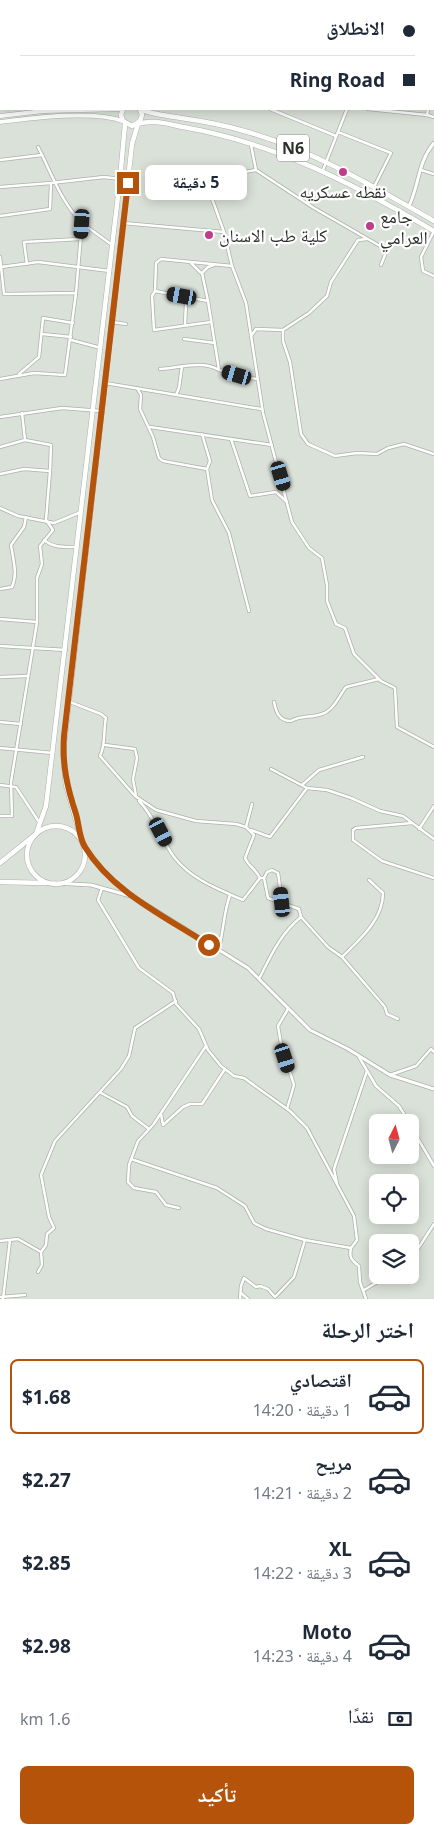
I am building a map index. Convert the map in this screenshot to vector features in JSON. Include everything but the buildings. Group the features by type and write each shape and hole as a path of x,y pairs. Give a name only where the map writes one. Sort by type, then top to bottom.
{"main road":[{"path":"0,116 18,111 83,110"},
{"path":"54,883 37,876 28,860 27,850 41,825 46,806 53,754 113,246 124,122 121,115 123,110"},
{"path":"0,882 54,883 72,878 84,864 83,845 64,771 63,754 132,144 138,124 142,118 140,110"},
{"name":"N6","path":"142,110 149,113 184,118 245,131 327,162 434,221"},
{"path":"0,122 44,117 94,117 124,122 132,126 138,124"},
{"path":"183,127 184,118"},
{"name":"N6","path":"138,124 148,121 250,142 323,170 371,194 434,231"},
{"path":"371,194 375,187"},
{"path":"104,324 112,324"},
{"path":"0,863 44,828 62,826 79,836 83,845"}],"street":[{"path":"272,110 336,136"},
{"path":"323,170 347,110"},
{"path":"378,110 434,117"},
{"path":"427,115 428,110"},
{"path":"338,132 391,153 375,187"},
{"path":"250,142 256,170"},
{"path":"409,206 414,196 420,170 428,150 434,143"},
{"path":"38,147 70,210 82,224 113,246"},
{"path":"0,160 42,155"},
{"path":"381,266 387,250 314,208 256,170 206,178 224,232 232,266 246,302 262,409 292,522 309,548 322,558 328,585 327,601 336,624 345,628 354,654 379,679 395,688 397,727 434,747"},
{"path":"420,170 434,174"},
{"path":"0,186 56,183 104,177 120,178"},
{"path":"0,216 50,209 50,183"},
{"path":"123,223 224,232"},
{"path":"17,374 65,375 73,323 82,224"},
{"path":"434,231 421,257 423,271 434,276"},
{"path":"27,264 24,242 81,239"},
{"path":"250,337 256,329 283,330 309,313 327,296 331,282 358,240 368,239"},
{"path":"0,257 4,294 76,293"},
{"path":"211,322 154,330 152,296 155,291 156,263 161,259 232,266"},
{"path":"1,267 38,262 110,271"},
{"path":"188,262 195,265 203,277"},
{"path":"219,264 208,267 202,273 219,370"},
{"path":"155,291 208,301"},
{"path":"182,296 186,303 186,325"},
{"path":"0,380 17,374 39,357 43,318 73,323"},
{"path":"112,324 126,324"},
{"path":"283,330 283,341 290,362 300,434 308,444 335,456 366,452 377,454 388,448 404,444 434,454"},
{"path":"42,334 71,339 101,348"},
{"path":"184,339 214,343"},
{"path":"160,369 182,366 212,366 219,370 257,379"},
{"path":"176,395 179,388 182,366"},
{"path":"105,383 262,409"},
{"path":"137,388 141,395 140,409 149,427 159,458 163,461 207,469"},
{"path":"0,417 62,408 102,411"},
{"path":"22,413 25,440"},
{"path":"149,427 272,445"},
{"path":"202,434 210,460 207,469 212,500 229,533 249,611"},
{"path":"231,439 250,496 276,492 288,503"},
{"path":"0,447 25,440 51,445 46,520 53,530 40,546 42,564 37,578 37,622 11,785 12,816 0,816"},
{"path":"0,474 24,469 50,471"},
{"path":"0,508 26,517 54,522 65,520 82,512"},
{"path":"0,589 12,587 14,583 15,571 11,545 24,527 26,517"},
{"path":"44,540 55,546 78,547"},
{"path":"0,619 37,622"},
{"path":"0,646 66,650"},
{"path":"0,677 28,676"},
{"path":"274,702 280,718 290,721 299,716 322,714 334,705 346,687 379,679"},
{"path":"68,702 101,714 106,718 103,733 105,745 100,756 149,811 174,857 194,876 243,900 260,878"},
{"path":"0,722 21,724"},
{"path":"105,745 134,749 136,758 133,779 135,796 156,810 196,822 236,824 270,837 307,788"},
{"path":"0,748 53,754"},
{"path":"302,786 319,770 363,757"},
{"path":"271,770 307,788 327,790 352,798 380,811 403,816 434,839"},
{"path":"0,785 16,787 41,825"},
{"path":"248,829 252,804"},
{"path":"419,829 434,806"},
{"path":"412,823 356,828 353,830 353,840 382,860 434,878"},
{"path":"248,829 254,835 245,858 248,866 258,873 260,878"},
{"path":"83,845 109,878 134,897 260,977 310,1030 390,1074 434,1088"},
{"path":"282,902 278,873 272,870 266,872 264,878 268,898 299,909 302,917 328,947 342,957 385,1007 387,1014 398,1019"},
{"path":"342,957 362,937 381,910 383,893 369,880"},
{"path":"54,883 91,885 134,897"},
{"path":"102,888 98,900 139,968 173,993 176,1001 199,1029 206,1046 225,1069 234,1076 249,1082 287,1109 307,1128 315,1140 338,1189 354,1216 357,1240 351,1248 350,1255 352,1260 359,1266 360,1282 366,1299"},
{"path":"218,951 224,934 224,910 230,895"},
{"path":"260,977 276,946 290,926 302,917"},
{"path":"38,1272 42,1265 41,1252 46,1245 47,1234 54,1228 49,1217 41,1175 55,1141 101,1093 129,1056 135,1028 176,1001"},
{"path":"287,1109 294,1084 281,1044 278,1026 289,1008"},
{"path":"390,1074 416,1066 432,1050 434,1045"},
{"path":"180,1208 166,1204 156,1192 134,1188 128,1182 131,1159 138,1141 160,1114 206,1046"},
{"path":"358,1055 376,1086 399,1106 403,1114"},
{"path":"160,1114 163,1125 183,1107 190,1104 202,1104 225,1069"},
{"path":"338,1189 334,1169 367,1071"},
{"path":"101,1093 127,1107 132,1116 149,1129"},
{"path":"419,1141 434,1166"},
{"path":"131,1159 217,1188 245,1206 254,1223 305,1240 351,1248"},
{"path":"419,1247 434,1224"},
{"path":"10,1240 2,1298 24,1295"},
{"path":"0,1241 22,1240 41,1252"},
{"path":"240,1299 244,1278 256,1287 268,1288 275,1298 294,1277 305,1240"},
{"path":"364,1290 374,1284"},
{"path":"240,1292 248,1299"}],"place":[{"name":"نقطه عسكريه","path":"343,172"},
{"name":"جامع العرامي","path":"370,226"},
{"name":"كلية طب الاسنان","path":"209,235"}],"route":[{"path":"128,183 64,736 64,771 66,785 78,819 83,845 109,878 134,897 209,945"}]}
